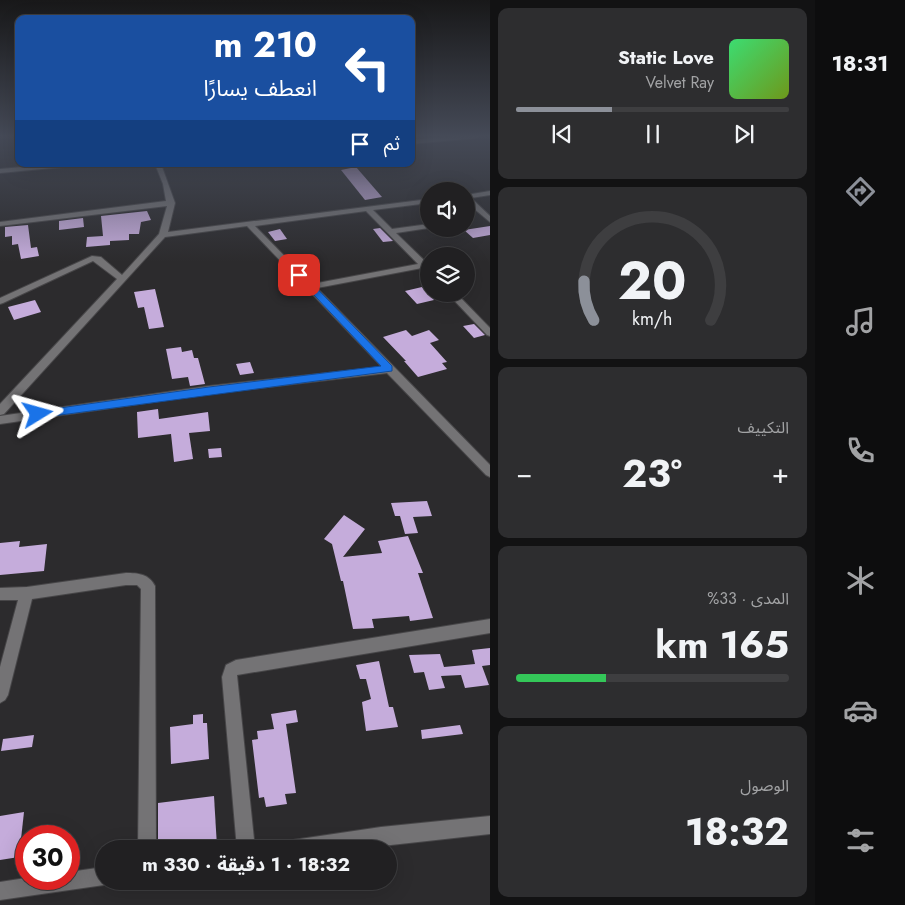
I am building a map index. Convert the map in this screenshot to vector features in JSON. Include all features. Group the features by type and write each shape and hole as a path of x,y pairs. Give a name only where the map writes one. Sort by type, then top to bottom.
{"street":[{"path":"0,411 163,235 170,221 171,202 163,178"},
{"path":"475,196 490,193"},
{"path":"0,224 171,202"},
{"path":"163,235 420,202"},
{"path":"475,206 490,220"},
{"path":"368,209 420,262"},
{"path":"250,225 490,472"},
{"path":"390,231 420,227"},
{"path":"0,301 92,258 98,259 123,280"},
{"path":"311,287 420,269"},
{"path":"460,302 490,333"},
{"path":"0,420 209,390 389,369"},
{"path":"0,594 126,579 139,579 148,586 147,840"},
{"path":"0,694 27,592"},
{"path":"245,840 229,677 231,670 236,667 490,626"},
{"path":"354,840 490,825"},
{"path":"0,891 95,877"}],"building":[{"path":"348,178 366,178 382,197 365,200"},
{"path":"147,211 151,220 141,222 139,234 129,234 129,240 110,241 110,245 86,247 87,237 103,236 101,216"},
{"path":"83,218 84,227 59,230 59,221"},
{"path":"28,225 31,248 37,247 39,256 21,259 18,244 12,245 12,236 5,237 5,227"},
{"path":"490,226 490,235 473,238 472,237 475,237 475,228"},
{"path":"380,228 393,241 383,242 373,229"},
{"path":"280,229 287,239 275,241 268,232"},
{"path":"420,287 420,302 426,302 417,304 405,291"},
{"path":"155,289 164,327 149,329 144,307 138,308 134,292"},
{"path":"35,300 41,312 14,320 8,307"},
{"path":"474,324 485,335 474,338 463,326"},
{"path":"406,330 412,336 429,330 439,340 430,343 447,362 442,363 447,369 418,377 404,361 406,361 383,337"},
{"path":"181,347 182,352 192,350 194,358 198,358 205,384 190,386 188,377 172,379 166,349"},
{"path":"250,362 254,373 240,375 236,364"},
{"path":"158,409 159,419 208,412 210,431 189,433 193,459 174,462 171,434 138,438 137,412"},
{"path":"221,448 222,457 209,458 208,449"},
{"path":"427,501 432,516 413,517 418,533 405,534 400,516 395,516 391,503"},
{"path":"344,515 365,529 343,557 382,553 378,541 408,536 423,573 418,573 433,618 410,621 409,616 372,619 374,628 353,629 343,581 341,581 332,544 324,539"},
{"path":"20,541 19,547 47,544 44,571 0,575 0,543"},
{"path":"490,648 490,665 482,666 489,685 465,688 461,675 441,676 445,688 429,690 424,672 414,673 409,655 440,654 444,667 475,664 472,650"},
{"path":"379,661 389,707 393,707 398,727 366,731 362,702 371,699 366,679 360,679 356,665"},
{"path":"296,710 298,722 286,724 296,793 285,794 287,804 266,807 264,797 259,798 252,740 258,739 257,731 274,729 271,714"},
{"path":"203,714 203,723 207,723 209,759 171,764 170,727 193,724 193,715"},
{"path":"460,725 463,734 422,739 421,730"},
{"path":"34,735 32,747 1,751 3,739"},
{"path":"214,796 217,840 158,840 158,803"},
{"path":"24,812 23,825 15,825 15,858 0,860 0,816"}],"route":[{"path":"38,414 209,390 389,369 299,275"}]}
